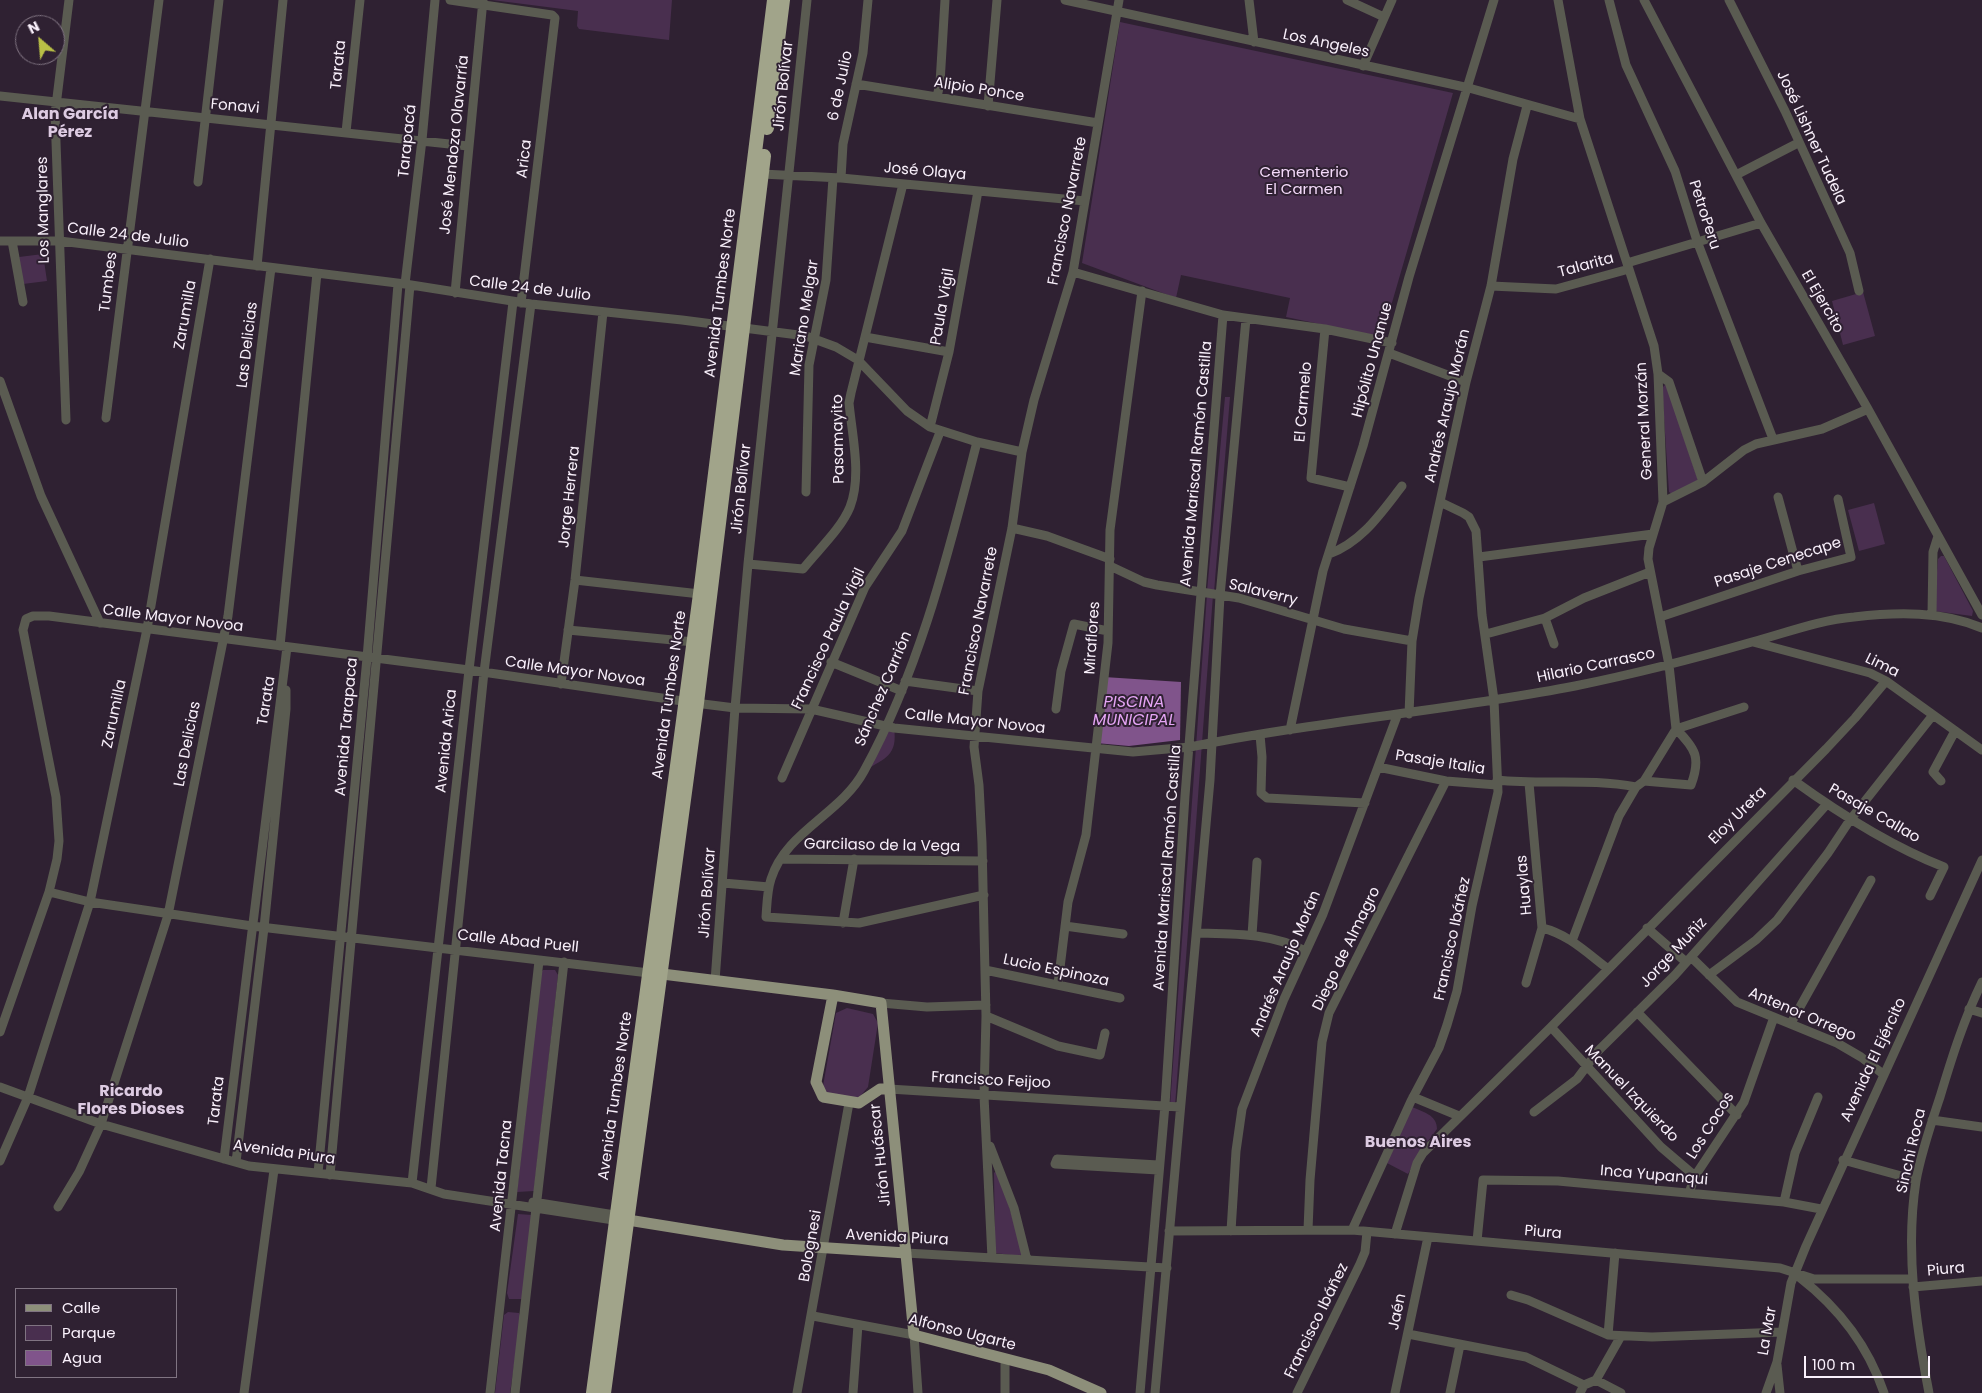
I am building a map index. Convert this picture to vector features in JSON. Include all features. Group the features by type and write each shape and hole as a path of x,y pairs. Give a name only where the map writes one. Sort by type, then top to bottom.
{"highway":[{"name":"Avenida Tumbes Norte","path":"593,1393 655,974 691,702 738,329 774,0"},
{"name":"Avenida Tumbes Norte","path":"691,702 694,642 700,594 762,174 783,0"},
{"name":"Avenida Tumbes Norte","path":"604,1393 620,1218"}],"main road":[{"name":"Calle Abad Puell","path":"655,974 833,995 882,1004"},
{"path":"833,995 816,1082 823,1097 849,1103"},
{"name":"Jirón Huáscar","path":"882,1004 914,1335"},
{"name":"Francisco Feijoo","path":"849,1103 864,1101 880,1088 889,1090"},
{"name":"Avenida Piura","path":"620,1218 783,1245 906,1253"},
{"name":"Alfonso Ugarte","path":"914,1335 1049,1370 1101,1393"}],"street":[{"name":"Los Manglares","path":"66,420 59,283 60,242 55,114 69,0"},
{"name":"Tumbes","path":"106,418 159,0"},
{"path":"198,182 220,0"},
{"path":"256,266 272,124 283,0"},
{"name":"Tarata","path":"346,132 360,0"},
{"name":"Tarapacá","path":"404,284 422,140 435,0"},
{"path":"450,0 483,2"},
{"name":"Jirón Bolívar","path":"715,981 735,708 748,564 807,0"},
{"name":"6 de Julio","path":"837,178 863,53 868,0"},
{"path":"937,97 940,83 944,0"},
{"path":"988,106 997,0"},
{"name":"Los Angeles","path":"1064,0 1469,88 1527,106 1580,119"},
{"name":"Francisco Navarrete","path":"992,1258 984,1096 986,970 983,861 974,735 978,691 1012,528 1022,452 1036,391 1073,272 1120,0"},
{"path":"1249,0 1254,42"},
{"path":"1347,0 1384,17"},
{"path":"1363,66 1392,0"},
{"name":"Hipólito Unanue","path":"1290,730 1312,620 1329,554 1494,0"},
{"name":"General Morzán","path":"1558,0 1580,119 1654,346 1658,374 1663,502 1649,548 1650,572 1669,665 1676,729"},
{"name":"PetroPeru","path":"1609,0 1626,65 1675,171 1697,242 1772,439"},
{"name":"El Ejercito","path":"1644,0 1761,223 1868,409 1982,615"},
{"name":"José Lishner Tudela","path":"1729,0 1781,102 1798,143 1850,253 1859,291"},
{"name":"Arica","path":"483,2 552,15 555,18 522,303"},
{"name":"José Mendoza Olavarría","path":"455,293 483,2"},
{"name":"Alipio Ponce","path":"856,84 1098,123"},
{"name":"Fonavi","path":"0,96 468,146"},
{"name":"Andrés Araujo Morán","path":"1409,714 1412,641 1466,382 1491,286 1513,159 1527,106"},
{"path":"1736,175 1798,143"},
{"name":"José Olaya","path":"762,174 837,178 1086,201"},
{"name":"Mariano Melgar","path":"806,492 809,365 816,339 826,280 837,178"},
{"name":"Pasamayito","path":"748,564 803,569 849,509 854,488 855,464 850,403 858,360 903,184"},
{"name":"Paula Vigil","path":"930,427 949,352 978,191"},
{"name":"Talarita","path":"1491,286 1556,289 1697,242 1761,223"},
{"name":"Calle 24 de Julio","path":"0,241 60,242 127,250 404,284 522,303 682,320 816,339 858,360 906,411 930,427 940,432 1022,452"},
{"path":"12,241 22,302"},
{"name":"Zarumilla","path":"0,1161 28,1097 90,902 146,629 210,260"},
{"name":"Las Delicias","path":"58,1207 79,1172 101,1124 168,914 223,639 236,556 271,268"},
{"path":"1073,272 1223,315 1325,329 1392,343"},
{"path":"285,672 284,647 317,273"},
{"path":"330,1175 350,938 378,660 404,284"},
{"name":"Avenida Tarapaca","path":"318,1174 404,284"},
{"name":"Miraflores","path":"1058,984 1072,885 1086,835 1108,631 1110,530 1142,292"},
{"path":"431,1188 522,303"},
{"name":"Avenida Arica","path":"412,1183 469,670 522,303"},
{"name":"Jorge Herrera","path":"561,684 575,580 603,312"},
{"name":"Avenida Mariscal Ramón Castilla","path":"1140,1393 1158,1168 1165,1105 1185,796 1223,315"},
{"path":"1155,1393 1210,780 1210,743 1220,596 1246,319"},
{"name":"El Carmelo","path":"1325,329 1311,478 1350,487"},
{"path":"865,337 949,352"},
{"path":"1389,353 1466,382"},
{"path":"1658,374 1669,382 1703,482"},
{"path":"0,381 41,496 100,623"},
{"path":"1663,502 1703,482 1744,450 1772,439 1822,429 1868,409"},
{"name":"Francisco Paula Vigil","path":"782,778 864,587 902,531 940,432"},
{"name":"Sánchez Carrión","path":"843,923 766,917 769,886 781,859 793,843 845,797 857,783 902,691 935,598 977,442"},
{"path":"1329,554 1342,550 1360,538 1402,486"},
{"path":"1778,497 1798,571"},
{"name":"Pasaje Cenecape","path":"1660,617 1798,571 1852,557 1838,499"},
{"name":"Francisco Ibáñez","path":"1352,1230 1413,1097 1439,1048 1453,1008 1472,906 1496,801 1494,700 1482,615 1480,557 1476,531 1469,517 1440,502"},
{"name":"Salaverry","path":"1012,528 1047,536 1110,563 1144,582 1200,593 1239,598 1344,629 1412,641"},
{"path":"1480,557 1653,534"},
{"path":"1932,615 1933,552 1938,536"},
{"path":"1486,634 1545,618 1584,598 1650,572"},
{"path":"575,580 700,594"},
{"name":"Hilario Carrasco","path":"1210,743 1397,716 1574,686 1669,665 1806,626 1853,617 1886,614 1932,615 1968,622 1982,628"},
{"name":"Calle Mayor Novoa","path":"49,892 57,859 58,821 56,798 23,630 26,619 32,616 49,616 378,660 469,670 735,708 811,709 885,726 1133,752 1190,748 1210,743"},
{"path":"1545,618 1554,644"},
{"path":"1056,710 1061,671 1074,624 1108,631"},
{"path":"568,630 694,642"},
{"name":"Lima","path":"1753,642 1859,669 1886,681 1982,750"},
{"path":"831,662 902,691"},
{"name":"Tarata","path":"224,1159 285,672"},
{"name":"Tarata","path":"236,1162 264,928 286,709 285,672"},
{"path":"905,681 978,691"},
{"name":"Eloy Ureta","path":"1395,1234 1417,1163 1423,1154 1856,718 1886,681"},
{"path":"1572,941 1619,816 1636,787 1644,781 1676,729 1744,707"},
{"path":"1709,975 1756,940 1777,920 1828,853 1850,820 1934,715"},
{"name":"Andrés Araujo Morán","path":"1231,1231 1236,1151 1242,1109 1305,951 1323,914 1397,716"},
{"path":"1644,781 1691,785 1697,768 1697,760 1690,742 1676,729"},
{"path":"1941,781 1933,772 1955,731"},
{"path":"1260,735 1262,757 1260,793 1267,798 1364,804"},
{"name":"Pasaje Italia","path":"1378,767 1446,781 1529,783 1600,781 1636,787"},
{"name":"Pasaje Callao","path":"1793,780 1850,820 1925,860 1944,867 1930,896"},
{"name":"Diego de Almagro","path":"1308,1230 1310,1180 1322,1042 1328,1013 1446,781"},
{"name":"Huaylas","path":"1526,983 1542,928 1529,783"},
{"name":"Jorge Muñiz","path":"1534,1112 1577,1080 1598,1051 1689,959 1827,804"},
{"name":"Garcilaso de la Vega","path":"781,859 983,861"},
{"path":"854,859 843,923 859,923 984,895"},
{"name":"Avenida El Ejército","path":"1795,1274 1843,1160 1982,860"},
{"path":"1252,935 1257,862"},
{"path":"1790,1023 1871,880"},
{"path":"723,883 769,886"},
{"path":"0,1032 49,892"},
{"name":"Calle Abad Puell","path":"49,892 90,902 264,928 539,962 564,962 655,974"},
{"path":"1065,926 1123,934"},
{"path":"1542,928 1554,930 1572,941 1607,968"},
{"name":"Antenor Orrego","path":"1647,928 1709,975 1737,1002 1837,1043 1861,1057 1883,1074"},
{"path":"1197,933 1252,935 1286,942 1305,951"},
{"name":"Avenida Tacna","path":"490,1393 513,1204 539,962"},
{"path":"515,1393 564,962"},
{"name":"Lucio Espinoza","path":"986,970 1120,998"},
{"name":"Sinchi Roca","path":"1930,1393 1915,1312 1913,1283 1913,1217 1916,1180 1932,1120 1969,1009 1982,982"},
{"name":"Calle Abad Puell","path":"882,1004 927,1007 986,1005"},
{"path":"1969,1009 1982,1013"},
{"path":"1636,1012 1737,1116"},
{"path":"986,1016 1058,1046 1100,1055 1105,1033"},
{"name":"Los Cocos","path":"1689,1193 1695,1176 1737,1116 1754,1079 1774,1017"},
{"name":"Manuel Izquierdo","path":"1551,1027 1661,1147 1695,1176"},
{"name":"Avenida Piura","path":"0,1087 101,1124 236,1162 274,1170 412,1183 444,1194 513,1204 537,1205 620,1218"},
{"name":"Francisco Feijoo","path":"889,1090 1180,1107"},
{"path":"1413,1097 1459,1116"},
{"path":"1784,1202 1796,1153 1818,1097"},
{"name":"Bolognesi","path":"797,1393 813,1316 849,1103"},
{"path":"1932,1120 1982,1127"},
{"path":"987,1139 1014,1208 1027,1260"},
{"path":"1057,1159 1158,1168 1055,1164 1057,1159"},
{"path":"1843,1160 1916,1180"},
{"path":"244,1393 274,1170"},
{"name":"Inca Yupanqui","path":"1477,1241 1483,1180 1558,1181 1784,1202 1821,1209"},
{"name":"Piura","path":"1169,1231 1352,1230 1780,1268 1814,1279 1913,1283 1982,1281"},
{"name":"Francisco Ibáñez","path":"1296,1393 1360,1264 1365,1252 1367,1232"},
{"name":"Jaén","path":"1395,1393 1428,1237"},
{"name":"Avenida Piura","path":"906,1253 1167,1268"},
{"path":"1608,1335 1616,1253"},
{"path":"1795,1274 1816,1290 1864,1347 1877,1370 1884,1393"},
{"name":"La Mar","path":"1766,1393 1777,1362 1788,1296 1795,1274"},
{"path":"1511,1295 1528,1300 1608,1335 1652,1337 1782,1332"},
{"name":"Alfonso Ugarte","path":"813,1316 914,1335"},
{"path":"853,1393 858,1325"},
{"path":"1408,1334 1526,1357 1582,1389 1596,1380 1621,1336"},
{"name":"Jirón Huáscar","path":"914,1335 918,1393"},
{"path":"1450,1393 1460,1345"},
{"path":"1005,1359 1005,1393"},
{"path":"1777,1362 1780,1393"},
{"path":"1596,1380 1621,1393"}],"green space":[{"path":"492,0 672,0 669,40 579,29 577,26 578,11"},
{"name":"Cementerio El Carmen","path":"1120,22 1453,93 1382,337 1286,317 1290,298 1181,275 1176,298 1082,263"},
{"path":"43,254 47,281 23,284 19,257"},
{"path":"1863,292 1875,336 1843,345 1832,301"},
{"path":"1666,384 1698,480 1672,494 1669,492 1662,388"},
{"path":"1225,397 1230,397 1214,592 1207,591"},
{"path":"1874,503 1885,544 1859,551 1848,510"},
{"path":"1944,556 1973,611 1972,616 1934,611 1938,559"},
{"path":"1207,594 1213,595 1175,1106 1170,1106"},
{"path":"885,726 894,728 895,737 892,750 884,759 865,770"},
{"path":"543,970 555,970 558,975 534,1191 517,1192 541,972"},
{"path":"847,1008 873,1014 878,1023 868,1087 858,1099 827,1095 823,1086 836,1013"},
{"path":"1410,1106 1432,1117 1437,1129 1420,1152 1408,1174 1385,1162"},
{"path":"996,1171 999,1172 1023,1254 1019,1256 995,1253 994,1173"},
{"path":"518,1214 532,1215 524,1299 509,1299 507,1293"},
{"path":"508,1312 519,1313 521,1318 510,1393 495,1393 504,1315"}],"water":[{"name":"PISCINA MUNICIPAL","path":"1104,677 1181,682 1180,740 1129,746 1096,743"}],"district":[{"name":"Alan García Pérez","path":"70,124"},
{"name":"Ricardo Flores Dioses","path":"131,1101"},
{"name":"Buenos Aires","path":"1418,1143"}]}
